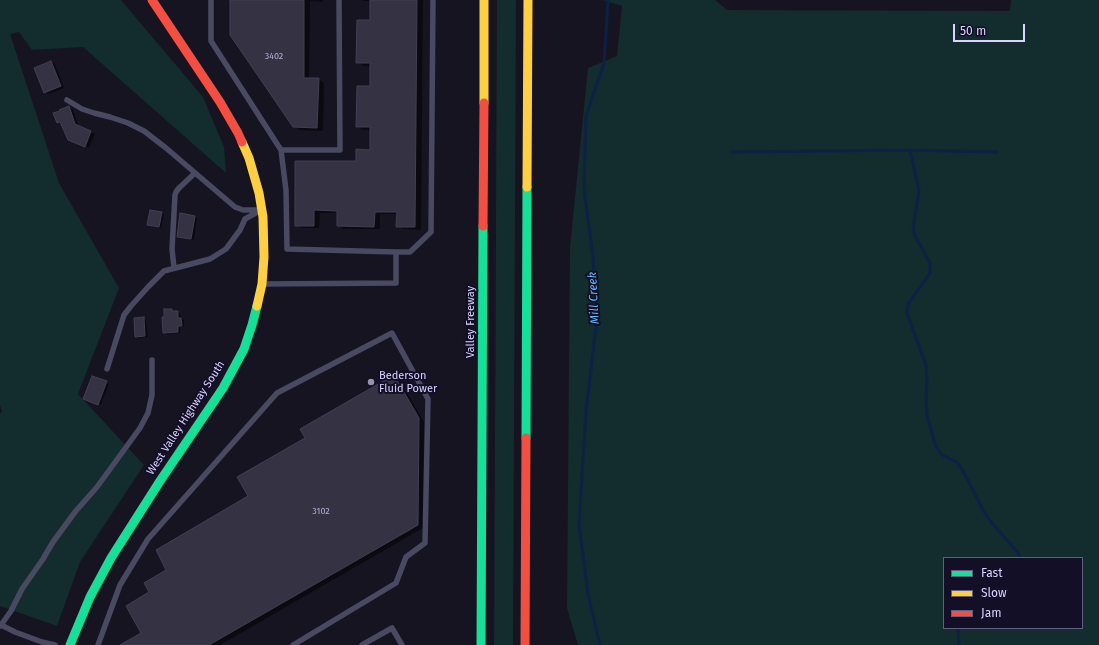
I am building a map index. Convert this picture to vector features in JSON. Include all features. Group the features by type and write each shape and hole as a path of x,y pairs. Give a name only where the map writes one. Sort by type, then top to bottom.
{"main road":[{"name":"West Valley Highway South","path":"70,645 90,597 111,558 223,388 244,349 252,325 262,284 264,231 262,209 258,188 241,139 220,102 152,0"},
{"name":"Valley Freeway","path":"481,645 484,0"},
{"path":"525,645 528,0"}],"lane":[{"path":"211,0 211,41 281,150 286,190 287,249 396,252 410,252 431,232 433,0"},
{"path":"281,150 340,150 339,0"},
{"path":"67,100 82,109 128,123 144,131 235,207 243,210 262,209"},
{"path":"174,268 172,249 175,195 178,188 194,173"},
{"path":"107,369 124,315 164,271 210,259 226,249 240,230 245,219 262,209"},
{"path":"262,284 396,283 396,252"},
{"path":"98,645 120,586 148,538 277,393 392,333 428,399 425,543 406,557 396,583 293,645"},
{"path":"55,645 42,642 1,625 11,611 22,588 43,559 52,542 97,487 140,428 148,413 152,395 152,360"},
{"path":"362,645 392,628 402,645"}],"green space":[{"path":"0,0 121,0 203,97 224,147 226,173 83,47 32,50 19,32 10,34 59,183 119,288 78,394 144,465 80,562 57,626 0,606 0,414 2,411 0,405"},
{"path":"497,0 516,0 513,645 494,645"},
{"path":"603,0 715,0 727,10 1010,11 1011,0 1099,0 1099,645 578,645 567,608 570,247 588,68 617,56 622,6"}],"building":[{"path":"230,0 304,0 304,78 319,78 317,128 293,127 230,35"},
{"path":"370,0 417,0 415,227 396,227 397,212 375,212 374,227 337,226 337,211 314,210 314,226 295,226 295,161 356,161 356,149 370,150 370,127 356,127 357,86 370,86 370,63 356,63 357,20 370,20"},
{"path":"51,61 61,86 44,93 34,68"},
{"path":"69,106 75,124 91,131 85,147 68,140 60,122 57,123 53,113"},
{"path":"150,210 162,212 159,227 147,225"},
{"path":"180,213 195,216 191,239 177,237"},
{"path":"164,309 178,311 178,318 181,318 182,326 178,326 178,332 163,333 162,317 164,317"},
{"path":"144,317 145,336 135,337 134,318"},
{"path":"394,375 419,418 418,525 209,645 120,645 141,633 126,606 149,592 144,583 166,570 156,550 248,496 237,477 305,438 300,429"},
{"path":"92,376 107,381 98,405 83,399"}],"waterway":[{"name":"Mill Creek","path":"600,645 588,594 579,525 586,411 597,319 593,257 584,189 586,116 604,63 608,0"},
{"path":"910,150 919,191 913,229 915,236 930,263 930,273 908,304 907,313 926,365 927,415 936,447 941,454 958,463 983,510 992,523 1019,554 1019,557"},
{"path":"732,152 910,150 997,152"},
{"path":"958,629 959,645"}],"traffic: fast":[{"path":"526,438 527,187"},
{"path":"481,645 483,226"},
{"path":"70,645 90,597 111,558 160,481 223,388 244,349 257,306"}],"traffic: slow":[{"path":"484,0 484,103"},
{"path":"527,187 528,0"},
{"path":"242,142 249,158 259,193 263,217 264,257 262,284 257,306"}],"traffic: jam":[{"path":"152,0 220,102 242,142"},
{"path":"483,226 484,103"},
{"path":"525,645 526,438"}],"place":[{"name":"Bederson Fluid Power","path":"371,382"}]}
